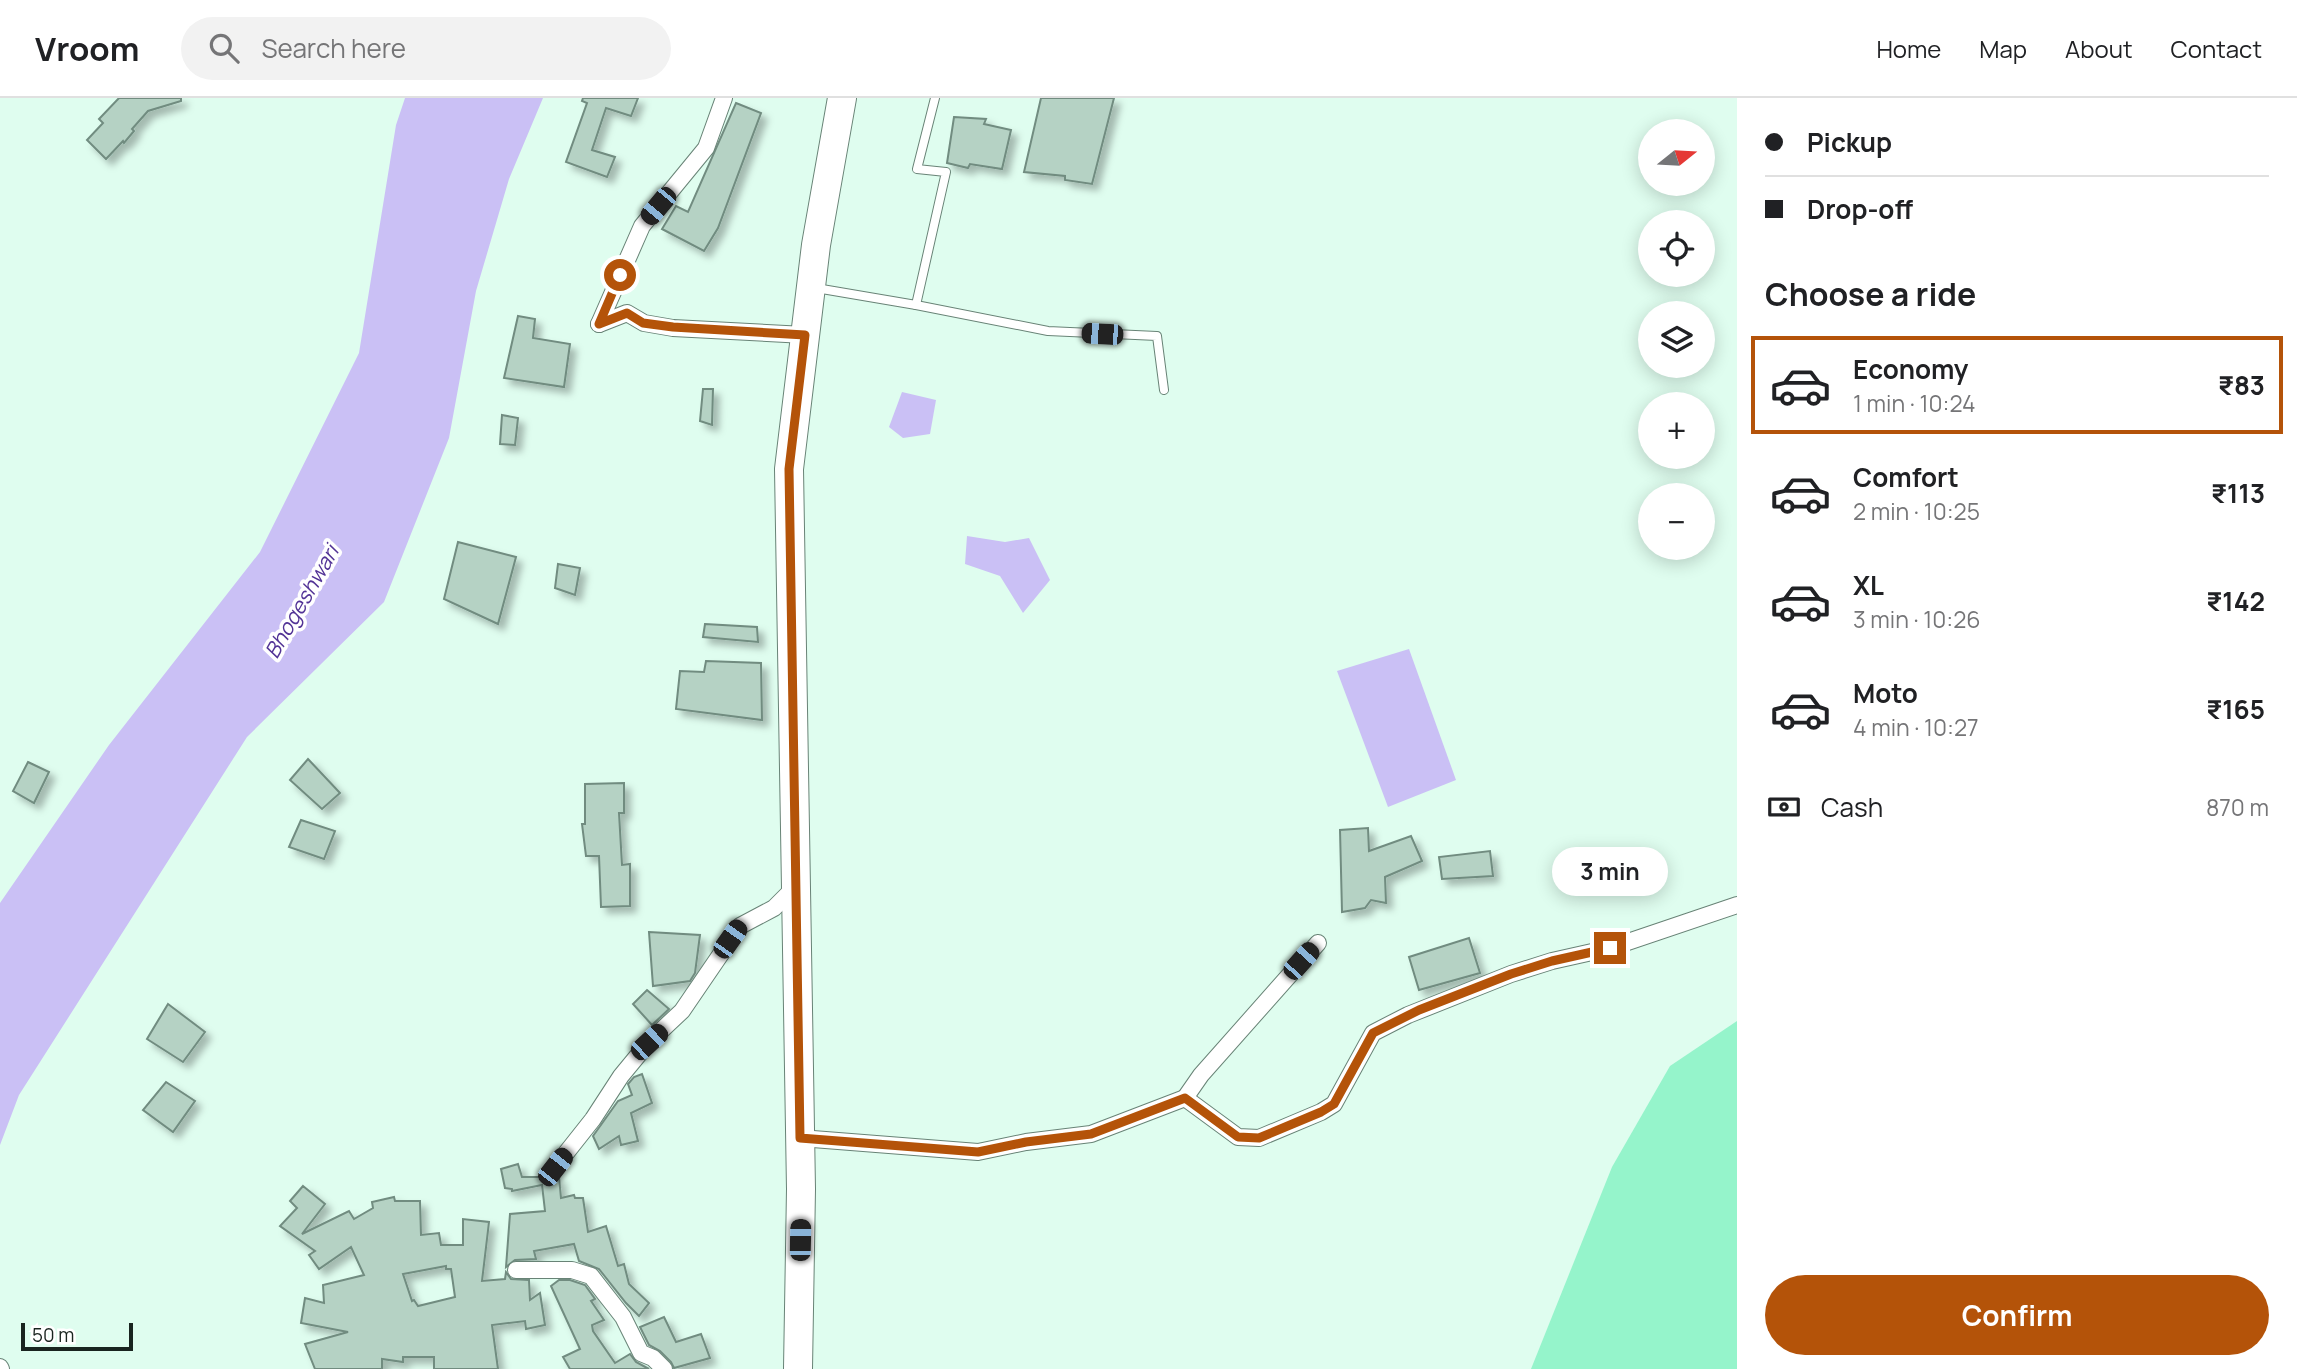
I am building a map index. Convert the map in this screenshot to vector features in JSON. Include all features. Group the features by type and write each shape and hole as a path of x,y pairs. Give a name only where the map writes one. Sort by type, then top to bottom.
{"highway":[{"path":"797,1369 800,1138 789,469 816,245 842,98"}],"street":[{"path":"724,98 706,149 642,226 599,324 627,313 643,323 673,327 805,335"},
{"path":"555,1167 649,1042 682,1011 740,926 774,908 796,886"},
{"path":"1185,1098 1238,1137 1259,1138 1334,1104 1373,1033 1511,974 1552,961 1610,948 1737,905"},
{"path":"800,1138 978,1152 1026,1142 1091,1134 1185,1098 1201,1075 1318,943"},
{"path":"516,1270 572,1270 591,1276 623,1317 641,1353 653,1358 664,1369"}],"lane":[{"path":"916,305 946,172 917,169 935,98"},
{"path":"811,287 1048,331 1157,336 1164,390"}],"green space":[{"path":"1737,1021 1737,1369 1531,1369 1612,1167 1670,1066"}],"water":[{"name":"Bhogeshwari","path":"405,98 543,98 509,179 476,291 449,438 384,602 247,737 19,1095 0,1145 0,903 109,745 260,552 359,353 396,125"},
{"path":"902,392 936,400 930,434 903,438 889,427"},
{"path":"967,536 1005,542 1029,538 1050,580 1023,613 1000,576 965,564"},
{"path":"1409,649 1456,780 1388,807 1337,671"}],"building":[{"path":"119,98 181,98 181,101 148,111 124,143 123,141 106,159 87,140 103,123 99,119"},
{"path":"583,98 638,98 631,116 606,108 592,150 615,157 607,177 566,162 587,103 582,101"},
{"path":"1041,98 1114,98 1092,184 1065,180 1065,176 1024,172"},
{"path":"736,103 761,113 718,228 704,251 662,229 676,206 688,212"},
{"path":"954,117 986,119 984,124 1011,130 1002,169 970,164 968,168 947,163"},
{"path":"518,316 535,319 533,338 570,344 564,387 504,378"},
{"path":"703,389 713,389 712,425 700,421"},
{"path":"502,415 518,418 515,445 500,444"},
{"path":"458,542 516,557 498,624 444,599"},
{"path":"558,564 580,568 575,595 555,588"},
{"path":"705,624 757,627 758,642 703,637"},
{"path":"706,661 761,663 762,720 676,709 680,671 704,672"},
{"path":"308,759 340,793 322,809 290,780"},
{"path":"28,762 49,772 34,803 13,791"},
{"path":"624,783 624,813 619,813 622,865 630,864 630,906 601,907 599,856 586,856 582,824 585,824 585,784"},
{"path":"301,820 335,831 324,859 289,847"},
{"path":"1368,828 1369,851 1411,836 1422,861 1385,877 1386,903 1371,900 1365,908 1342,912 1340,830"},
{"path":"1490,851 1493,876 1442,879 1439,857"},
{"path":"649,932 700,935 695,973 690,981 653,986"},
{"path":"1469,938 1480,973 1419,990 1409,957"},
{"path":"647,990 669,1009 652,1025 633,1004"},
{"path":"168,1004 205,1032 183,1062 147,1039"},
{"path":"642,1074 652,1103 631,1113 638,1141 621,1145 619,1136 599,1149 593,1136 618,1101 632,1095 628,1084 634,1077"},
{"path":"166,1082 195,1101 173,1132 143,1110"},
{"path":"518,1164 522,1177 559,1177 561,1198 574,1195 575,1198 583,1198 588,1232 606,1226 618,1266 624,1264 629,1284 649,1303 639,1316 599,1269 579,1261 574,1244 534,1251 536,1259 515,1260 506,1267 510,1214 545,1211 542,1185 512,1191 505,1188 501,1169"},
{"path":"303,1186 325,1204 302,1234 349,1211 354,1219 373,1208 372,1202 394,1197 395,1201 420,1201 421,1235 439,1233 441,1245 463,1245 463,1219 489,1222 482,1281 505,1279 506,1272 511,1279 529,1280 530,1300 540,1293 545,1325 526,1329 525,1321 492,1325 498,1369 434,1369 434,1357 403,1357 403,1362 382,1359 382,1369 315,1369 305,1344 348,1332 301,1323 305,1298 324,1303 323,1285 364,1275 351,1247 319,1269 309,1255 315,1251 280,1226 297,1208 290,1201","holes":["446,1266 446,1269 451,1269 455,1297 418,1306 412,1301 403,1274"]},
{"path":"559,1280 585,1285 595,1299 591,1301 604,1320 592,1325 593,1331 615,1363 630,1354 636,1362 649,1369 570,1369 563,1357 580,1349 551,1286"},
{"path":"664,1317 676,1342 701,1334 710,1358 674,1368 660,1351 649,1345 640,1327"}],"route":[{"path":"620,275 599,324 627,313 643,323 673,327 805,335 789,469 800,1138 978,1152 1026,1142 1091,1134 1185,1098 1238,1137 1259,1138 1334,1104 1373,1033 1440,1001 1511,974 1552,961 1610,948"}]}
